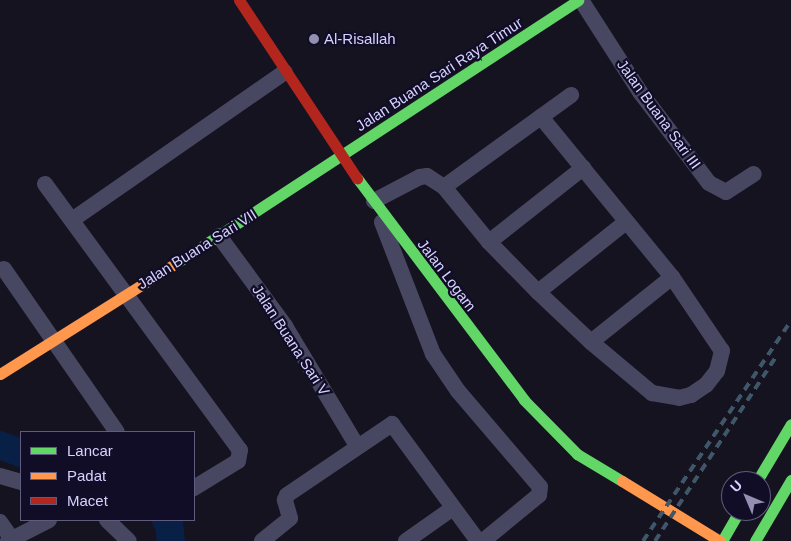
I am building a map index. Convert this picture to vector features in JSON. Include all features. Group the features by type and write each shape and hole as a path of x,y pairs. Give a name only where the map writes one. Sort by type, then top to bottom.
{"main road":[{"name":"Jalan Logam","path":"239,0 341,156 524,400 577,454 721,541"},
{"name":"Jalan Buana Sari Raya Timur","path":"341,156 579,0"},
{"name":"Jalan Buana Sari VII","path":"0,374 219,236 341,156"},
{"path":"763,471 791,424"},
{"path":"755,541 791,480"},
{"path":"721,541 733,521"}],"street":[{"name":"Jalan Buana Sari III","path":"579,0 640,92 709,183 726,192 754,174"},
{"path":"72,220 285,72"},
{"path":"444,187 571,95"},
{"path":"482,541 539,495 540,487 458,391 433,354 376,204 420,177 428,176 444,187 489,242 538,292 591,342 652,393 679,398 690,395 706,384 717,371 722,351 672,277 541,117"},
{"path":"489,242 583,168"},
{"path":"45,184 127,293 240,450 238,461 195,487"},
{"path":"538,292 626,222"},
{"name":"Jalan Buana Sari V","path":"219,236 285,326 357,446"},
{"path":"4,269 52,341 116,431"},
{"path":"591,342 672,277"},
{"path":"262,541 290,518 285,497 390,425 396,425 478,541"},
{"path":"0,476 20,482"},
{"path":"406,541 453,508"},
{"path":"0,522 10,540 47,521"},
{"path":"108,521 129,541"}],"waterway":[{"path":"0,445 20,453"},
{"path":"167,521 169,523 171,541"}],"railway":[{"path":"643,541 791,321"},
{"path":"655,541 777,355"}],"traffic: fast":[{"path":"175,264 578,0"},
{"path":"357,178 524,400 577,454 622,481"},
{"path":"763,471 791,424"},
{"path":"755,541 791,480"},
{"path":"722,541 733,521"}],"traffic: slow":[{"path":"0,374 175,264"},
{"path":"622,481 720,541"}],"traffic: jam":[{"path":"239,0 357,178"}],"place":[{"name":"Al-Risallah","path":"314,39"}]}
